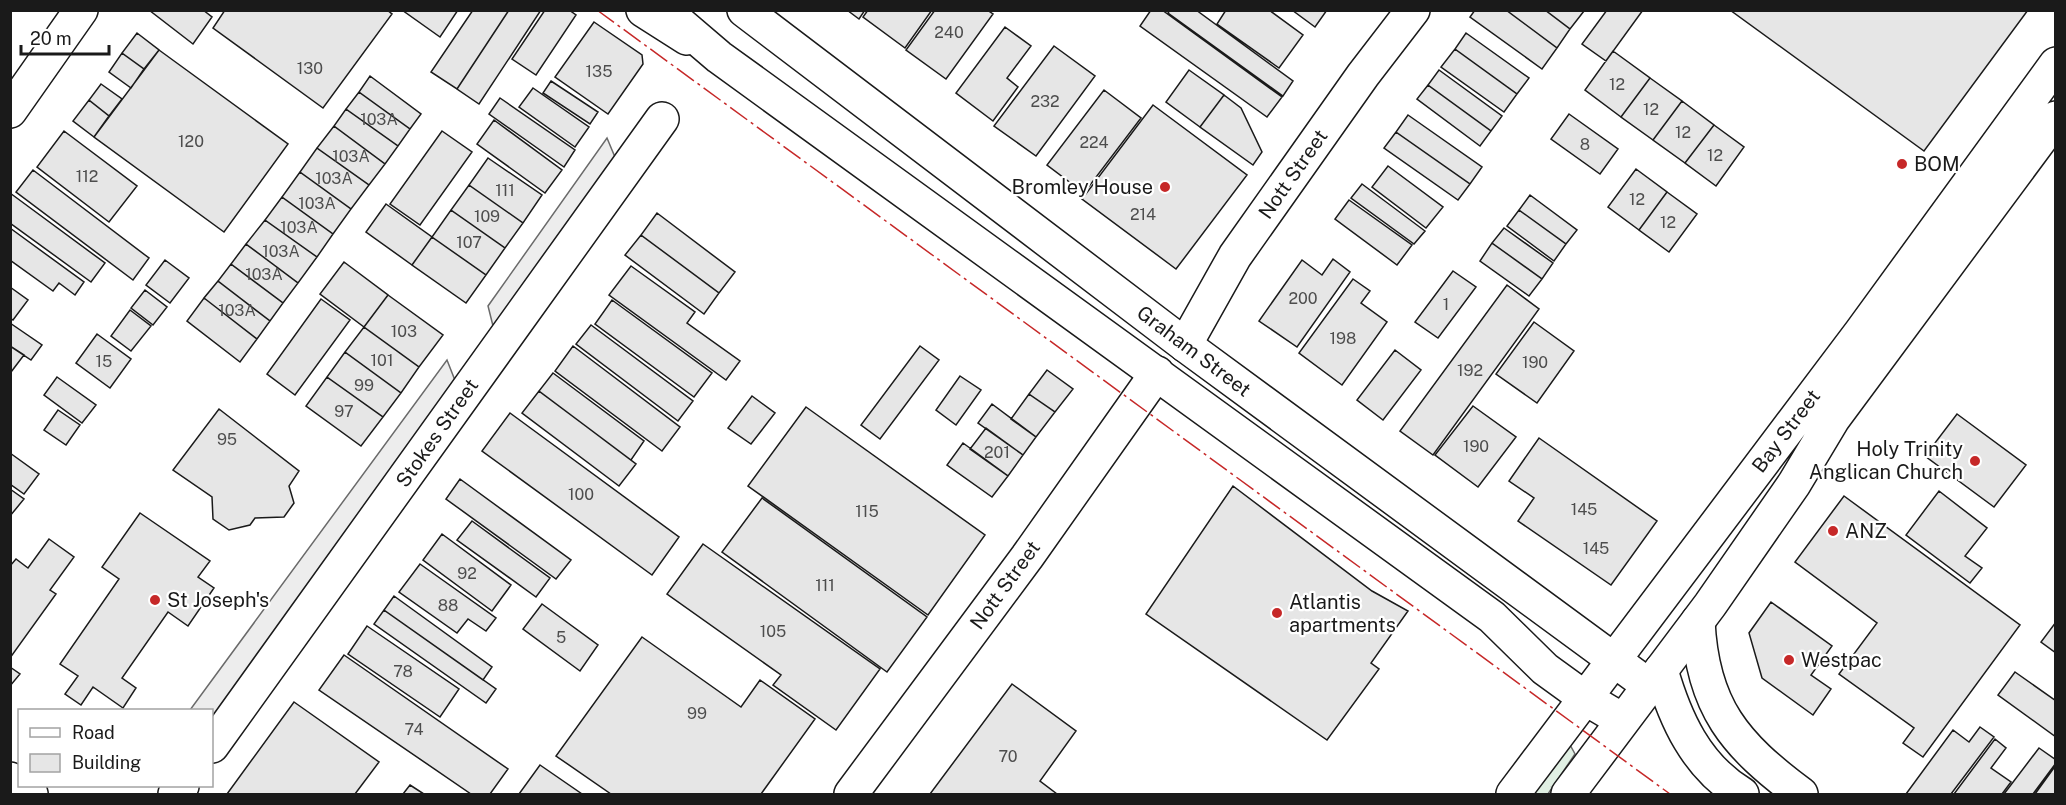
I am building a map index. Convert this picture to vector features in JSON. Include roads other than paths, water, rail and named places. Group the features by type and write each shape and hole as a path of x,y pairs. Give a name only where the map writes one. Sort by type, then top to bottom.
{"main road":[{"path":"11,108 81,10"},
{"name":"Graham Street","path":"643,10 719,57 1157,373 1492,617 1545,669 1585,698 1622,720"},
{"name":"Graham Street","path":"664,10 719,57"},
{"name":"Graham Street","path":"744,10 1185,345 1615,661 1654,677"},
{"name":"Nott Street","path":"1185,345 1235,256 1363,75 1413,10"},
{"name":"Bay Street","path":"1513,795 1861,332 2055,64"},
{"name":"Bay Street","path":"1568,795 1698,621 1794,484 1833,419 2055,118"},
{"name":"Stokes Street","path":"213,745 662,119"},
{"name":"Nott Street","path":"851,795 1027,557 1157,373"},
{"path":"1654,607 1654,677 1686,735 1716,774 1742,795"},
{"path":"1698,621 1702,668 1716,706 1771,784 1801,795"}],"place":[{"name":"BOM","path":"1902,164"},
{"name":"Bromley House","path":"1165,187"},
{"name":"Holy Trinity Anglican Church","path":"1975,461"},
{"name":"ANZ","path":"1833,531"},
{"name":"St Joseph's","path":"155,600"},
{"name":"Atlantis apartments","path":"1277,613"},
{"name":"Westpac","path":"1789,660"}]}
